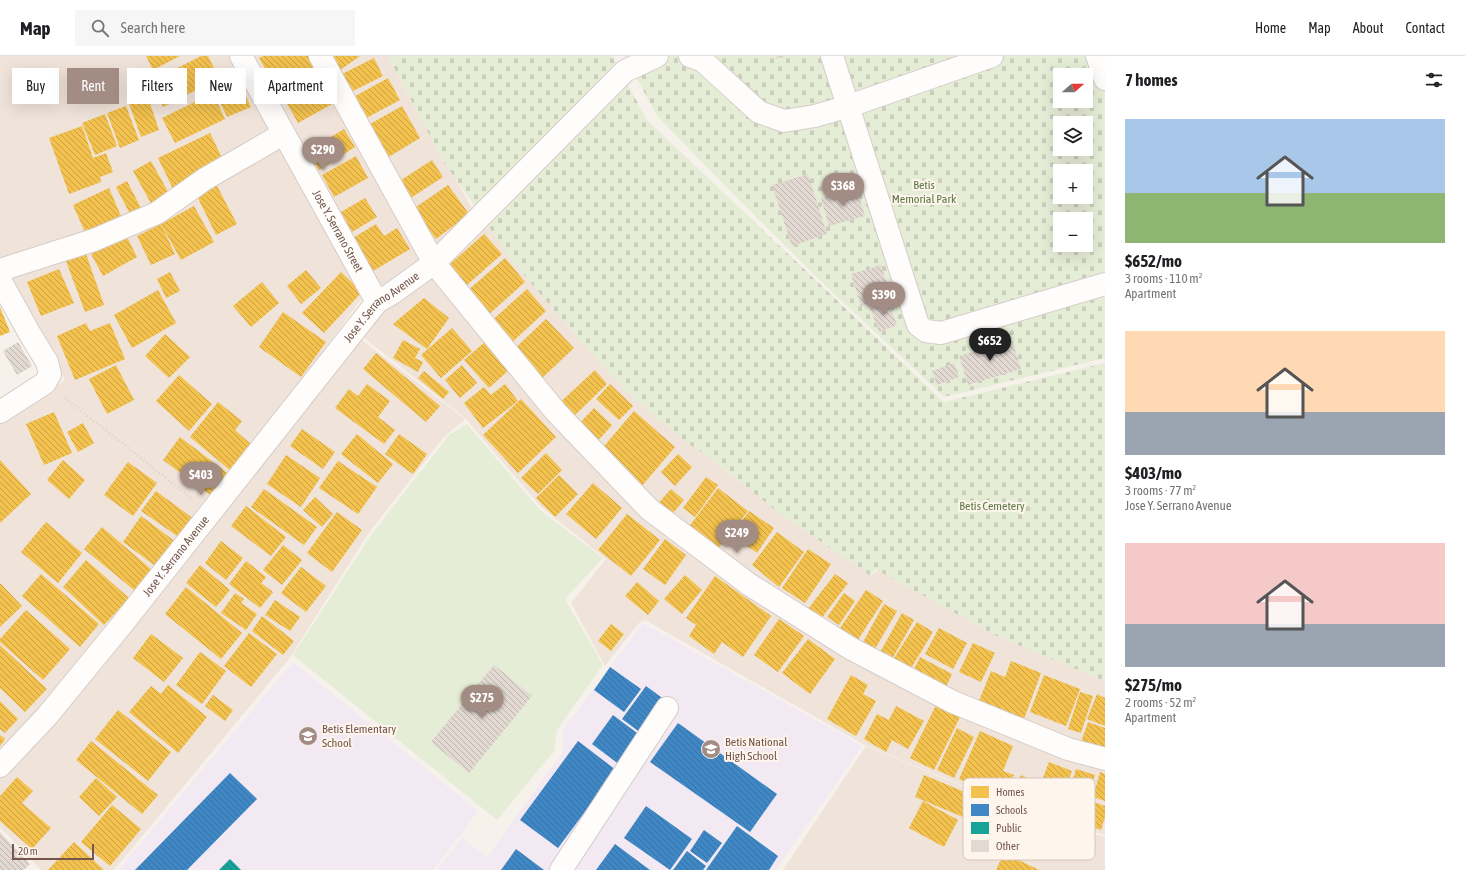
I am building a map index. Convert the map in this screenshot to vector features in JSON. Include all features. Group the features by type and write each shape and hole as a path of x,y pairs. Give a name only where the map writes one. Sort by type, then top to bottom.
{"street":[{"name":"Jose Y. Serrano Street","path":"241,56 377,302"},
{"path":"320,56 434,263 556,412 649,509 750,585 850,648 953,702 1068,749 1105,759"},
{"name":"Jose Y. Serrano Avenue","path":"0,766 51,711 120,628 377,302 391,294 434,263 624,71 657,56"},
{"path":"690,56 703,61 759,112 784,121 815,116 849,106 992,56"},
{"path":"832,56 918,325 926,331 941,333 1105,284"},
{"path":"1097,56 1105,79"},
{"path":"0,270 94,240 157,213 205,179 283,134"},
{"path":"0,280 47,362 50,374 45,383 0,412"},
{"path":"561,870 667,708"}],"path":[{"path":"45,383 210,513"}],"shaded area":[{"path":"0,56 230,56 237,68 195,68 195,104 246,104 246,84 254,97 254,104 258,104 274,132 131,228 0,268"},
{"path":"248,56 388,56 415,108 473,210 436,254 375,299 273,104 337,104 337,68 254,68"},
{"path":"279,144 367,291 175,553 0,756 0,419 65,380 9,275"},
{"path":"482,216 571,330 628,392 727,472 871,576 883,566 1105,680 1105,835 1095,832 1095,778 963,778 963,786 863,744 645,620 639,623 605,666 571,603 606,559 541,507 465,418 352,328"},
{"path":"353,333 465,419 444,437 368,534 289,659 114,870 41,870 0,827 0,774"},
{"name":"Betis National High School","path":"643,623 862,746 776,870 437,870 462,838 487,857 562,753 563,730"},
{"name":"Betis Elementary School","path":"293,662 478,811 433,870 118,870"},
{"path":"866,746 963,786 963,860 1095,860 1095,834 1105,837 1105,870 783,870"}],"green space":[{"name":"Betis Cemetery","path":"388,56 612,56 647,120 944,402 1105,363 1105,681 997,636 875,569 871,576 779,513 702,452 687,443 625,390 514,263 442,159"},
{"name":"Betis Memorial Park","path":"624,56 1105,56 1105,358 944,397 831,291 658,117"},
{"path":"467,424 540,510 603,558 565,599 603,665 557,730 554,751 497,820 293,655 371,535 449,435"}],"building: Homes":[{"path":"146,56 180,56 157,68 152,68"},
{"path":"201,56 208,56 214,68 195,68 195,91 187,95 187,68 177,68"},
{"path":"263,56 311,56 318,68 265,68 259,58"},
{"path":"325,56 360,56 337,72 337,68 333,68"},
{"path":"374,58 383,76 343,96 337,84 337,76"},
{"path":"388,78 400,100 359,122 348,100"},
{"path":"246,96 251,107 227,117 221,104 246,104"},
{"path":"195,102 195,104 218,104 225,119 175,143 162,118"},
{"path":"129,104 150,104 159,130 141,137"},
{"path":"161,104 169,104 163,107"},
{"path":"287,104 332,104 298,123"},
{"path":"126,106 139,140 120,148 107,113"},
{"path":"402,106 420,138 382,161 363,128"},
{"path":"105,114 117,146 95,155 82,123"},
{"path":"82,126 93,158 106,153 113,172 100,177 101,182 69,194 49,138"},
{"path":"344,129 355,147 319,170 308,151"},
{"path":"210,133 225,164 173,189 158,158"},
{"path":"356,156 368,178 334,197 322,175"},
{"path":"432,160 443,177 406,201 395,184"},
{"path":"151,161 171,197 153,207 133,171"},
{"path":"127,181 144,214 133,220 116,187"},
{"path":"216,184 237,224 216,235 196,194"},
{"path":"448,185 469,214 436,239 413,209"},
{"path":"109,188 124,223 88,239 73,205"},
{"path":"365,198 377,217 352,232 341,212"},
{"path":"194,206 214,242 181,260 161,224"},
{"path":"161,224 175,254 151,265 137,236"},
{"path":"376,224 384,236 397,228 410,249 373,271 353,238"},
{"path":"484,234 502,254 467,285 449,265"},
{"path":"126,235 137,257 103,276 91,254"},
{"path":"86,254 104,305 85,312 66,261"},
{"path":"505,258 525,282 487,316 466,292"},
{"path":"59,269 74,303 41,316 27,282"},
{"path":"306,270 321,288 301,304 287,286"},
{"path":"170,272 180,291 166,298 157,279"},
{"path":"341,272 362,292 324,333 302,313"},
{"path":"262,282 279,303 251,327 233,306"},
{"path":"527,289 546,311 508,346 488,324"},
{"path":"158,290 176,323 132,348 114,315"},
{"path":"424,298 449,318 427,349 393,324"},
{"path":"0,307 10,332 0,336"},
{"path":"283,312 326,342 301,377 259,347"},
{"path":"546,319 574,348 539,381 511,352"},
{"path":"86,323 90,331 110,323 125,359 75,380 57,336"},
{"path":"452,328 472,351 441,378 421,355"},
{"path":"165,334 190,357 169,378 145,356"},
{"path":"403,340 420,349 415,358 423,362 418,372 393,358"},
{"path":"486,341 510,369 489,388 464,360"},
{"path":"376,353 440,406 426,422 363,369"},
{"path":"116,365 134,400 107,414 89,379"},
{"path":"462,365 477,383 460,398 445,380"},
{"path":"595,370 607,384 569,421 555,407"},
{"path":"424,371 449,392 443,399 418,378"},
{"path":"179,375 212,404 189,431 156,401"},
{"path":"367,384 390,401 378,417 395,430 384,444 335,408 349,389 358,396"},
{"path":"505,384 518,401 483,428 464,403 484,387 491,395"},
{"path":"610,384 633,406 619,420 596,399"},
{"path":"521,399 556,437 518,473 483,435"},
{"path":"218,402 242,421 235,430 252,445 231,471 190,437"},
{"path":"594,408 612,425 595,444 576,427"},
{"path":"634,411 675,447 641,487 599,452"},
{"path":"54,412 72,453 44,465 26,424"},
{"path":"83,423 94,443 78,452 67,432"},
{"path":"302,429 335,452 323,469 290,446"},
{"path":"357,434 393,464 378,483 341,454"},
{"path":"399,434 427,454 413,474 385,454"},
{"path":"180,437 230,475 213,497 163,460"},
{"path":"546,453 562,470 538,494 521,478"},
{"path":"678,454 692,467 675,486 661,472"},
{"path":"286,455 320,478 301,507 267,484"},
{"path":"0,460 31,494 0,523"},
{"path":"63,460 85,480 69,499 47,480"},
{"path":"338,461 377,487 358,514 319,488"},
{"path":"128,462 157,483 133,516 104,495"},
{"path":"559,475 578,494 555,517 536,498"},
{"path":"706,477 718,485 695,517 683,508"},
{"path":"593,483 622,508 596,539 566,514"},
{"path":"718,488 748,511 714,554 685,532"},
{"path":"264,489 317,527 304,545 251,507"},
{"path":"671,489 684,500 668,519 655,507"},
{"path":"156,491 194,519 180,538 141,511"},
{"path":"315,497 333,514 322,527 303,510"},
{"path":"246,506 286,537 271,556 231,526"},
{"path":"749,511 774,528 757,553 732,535"},
{"path":"337,512 362,530 332,572 307,553"},
{"path":"627,514 660,540 631,576 598,550"},
{"path":"141,516 176,542 158,568 123,542"},
{"path":"46,522 82,553 58,583 21,552"},
{"path":"102,527 151,569 134,590 84,549"},
{"path":"777,532 804,552 779,587 752,565"},
{"path":"665,539 686,555 665,585 643,569"},
{"path":"221,541 243,558 226,580 205,563"},
{"path":"283,545 302,560 282,585 263,570"},
{"path":"808,549 831,564 805,603 782,588"},
{"path":"86,560 129,598 104,625 63,587"},
{"path":"246,561 266,577 261,583 273,592 260,608 229,584"},
{"path":"200,565 230,590 216,607 186,583"},
{"path":"301,567 326,586 306,612 281,593"},
{"path":"41,574 99,624 80,647 22,596"},
{"path":"835,574 848,583 821,619 808,609"},
{"path":"685,575 702,590 682,614 664,599"},
{"path":"715,576 771,616 743,657 722,642 714,654 689,636 696,625 686,618"},
{"path":"637,582 659,601 648,615 625,596"},
{"path":"0,583 22,606 0,627"},
{"path":"186,587 242,633 221,659 165,614"},
{"path":"866,590 883,601 856,643 838,631"},
{"path":"235,593 244,599 241,603 257,614 246,630 221,613"},
{"path":"844,593 855,601 839,625 827,617"},
{"path":"275,600 300,617 290,631 265,615"},
{"path":"884,604 897,611 875,649 863,642"},
{"path":"26,610 70,649 43,680 0,642 0,639"},
{"path":"902,613 914,620 891,661 879,654"},
{"path":"262,616 294,641 283,655 252,631"},
{"path":"779,619 804,636 778,672 754,655"},
{"path":"917,622 933,632 910,670 893,660"},
{"path":"611,624 624,634 611,651 598,641"},
{"path":"939,628 967,643 953,669 925,654"},
{"path":"249,633 277,654 251,687 224,666"},
{"path":"151,634 183,658 164,682 133,658"},
{"path":"808,639 835,659 810,694 782,673"},
{"path":"973,643 995,653 981,682 959,672"},
{"path":"0,645 47,689 25,712 0,688"},
{"path":"200,652 226,671 202,704 176,685"},
{"path":"920,657 952,674 943,693 910,677"},
{"path":"1011,661 1041,673 1024,719 979,701 991,671 1005,677"},
{"path":"851,675 868,685 863,694 876,701 856,736 827,719"},
{"path":"1044,675 1080,689 1066,726 1030,712"},
{"path":"168,685 207,717 178,753 129,712 151,686 161,694"},
{"path":"1080,692 1093,696 1081,733 1068,729"},
{"path":"1097,694 1105,698 1105,726 1087,719"},
{"path":"213,695 233,710 225,721 205,706"},
{"path":"0,701 18,719 5,733 0,729"},
{"path":"936,705 960,717 934,770 910,758"},
{"path":"896,706 924,721 908,749 892,740 886,752 864,739 877,714 889,720"},
{"path":"118,710 171,752 148,781 95,739"},
{"path":"1088,722 1105,728 1105,755 1079,748"},
{"path":"957,728 974,737 954,778 937,770"},
{"path":"980,731 1013,746 1003,771 1014,775 1013,778 963,778 963,781 959,779"},
{"path":"0,735 5,739 0,746"},
{"path":"91,741 158,795 142,814 76,760"},
{"path":"1049,762 1072,771 1070,778 1043,778"},
{"path":"1076,769 1095,775 1094,778 1073,778"},
{"path":"1100,772 1105,774 1105,801 1095,798 1095,790"},
{"path":"924,775 963,791 963,817 915,797"},
{"path":"1021,775 1028,778 1020,778"},
{"path":"17,777 33,791 22,803 51,828 32,849 0,821 0,796"},
{"path":"96,778 117,797 99,816 79,797"},
{"path":"923,801 958,820 944,847 909,828"},
{"path":"1095,802 1105,806 1105,817 1101,830 1095,828"},
{"path":"112,805 141,829 110,866 81,842"},
{"path":"74,842 104,870 48,870"},
{"path":"1001,860 1018,860 1039,870 996,870"}],"building: Schools":[{"path":"610,667 641,689 624,712 594,690"},
{"path":"646,686 665,700 641,733 622,719"},
{"path":"613,715 641,736 620,765 592,744"},
{"path":"678,723 777,794 750,832 650,762"},
{"path":"578,741 616,770 558,848 520,820"},
{"path":"230,773 257,799 187,870 135,870"},
{"path":"646,806 692,839 670,870 624,838"},
{"path":"737,826 778,856 769,870 706,870"},
{"path":"704,830 722,843 707,863 690,851"},
{"path":"615,844 650,870 596,870"},
{"path":"516,849 544,870 501,870"},
{"path":"687,851 706,866 703,870 673,870"}],"building: Public":[{"path":"230,859 241,870 219,870"}],"building: Other":[{"path":"776,56 786,56 777,59"},
{"path":"808,174 827,234 792,246 772,185"},
{"path":"856,187 865,216 829,226 821,198"},
{"path":"881,265 891,297 861,306 851,274"},
{"path":"888,301 897,325 879,332 870,308"},
{"path":"1012,340 1021,369 968,385 959,356"},
{"path":"18,342 32,366 17,375 3,351"},
{"path":"954,363 959,377 937,385 932,371"},
{"path":"494,665 532,696 469,773 431,742"},
{"path":"0,832 30,864 24,870 0,870"}],"place":[{"name":"Betis Elementary School","path":"308,736"},
{"name":"Betis National High School","path":"711,749"}]}
